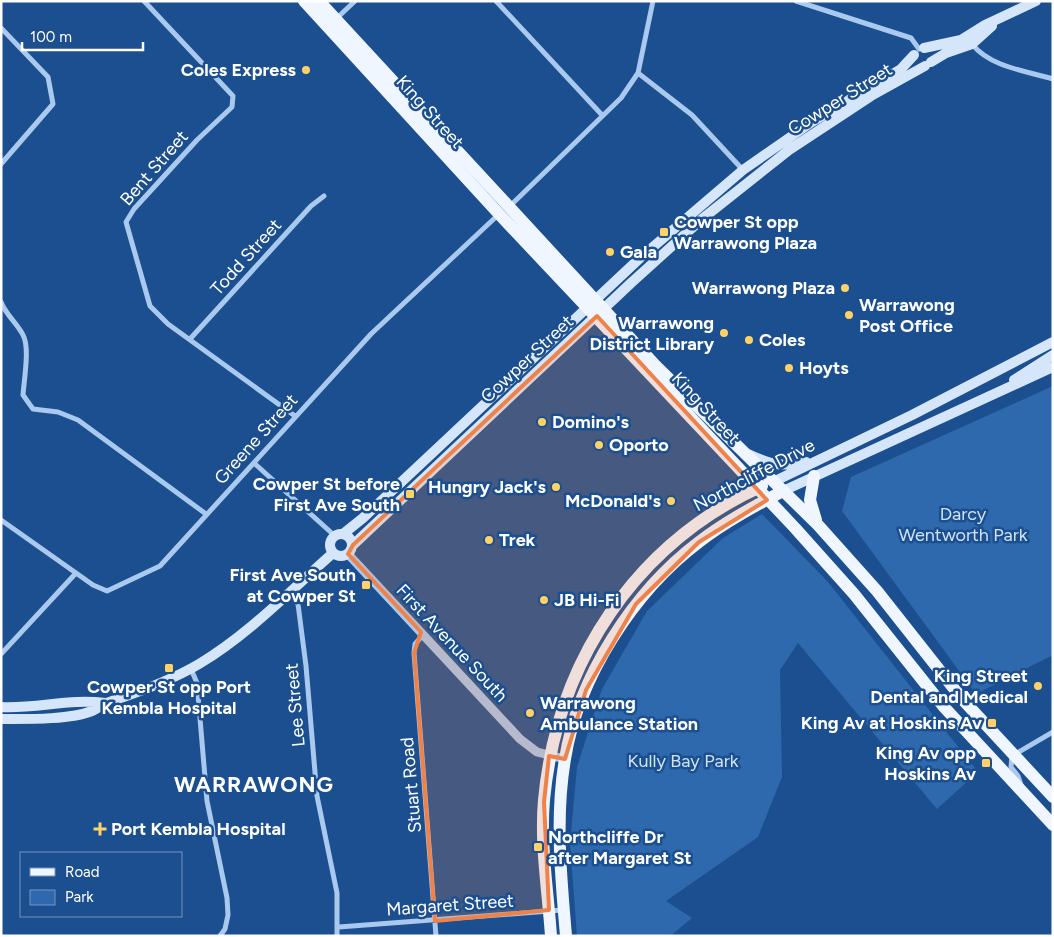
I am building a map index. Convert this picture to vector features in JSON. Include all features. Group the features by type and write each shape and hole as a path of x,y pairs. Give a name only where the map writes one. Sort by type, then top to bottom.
{"main road":[{"name":"King Street","path":"304,1 596,308 756,489 854,594 944,707 1053,825"},
{"name":"King Street","path":"319,1 489,184 504,210"},
{"name":"Cowper Street","path":"350,549 596,308 772,162 871,96 970,40 1005,17 1036,1"},
{"name":"Cowper Street","path":"339,535 364,518 596,308 743,170 812,122 901,69 920,51 970,40"},
{"path":"920,51 932,53 928,64 917,64 920,51"},
{"name":"King Street","path":"596,308 818,525 878,591 951,686 1053,797"},
{"name":"Northcliffe Drive","path":"551,936 544,802 549,756 566,697 585,656 630,584 683,533 756,489 822,459 1053,342"},
{"path":"1000,391 1053,354"},
{"name":"Northcliffe Drive","path":"566,936 559,824 564,759 575,716 586,690 602,658 636,604 669,568 699,542 767,500 814,476 1053,367"},
{"path":"742,450 777,465 788,466 822,459"},
{"path":"814,476 810,500 818,525"},
{"path":"339,535 349,536 350,549 338,556 333,553 330,542 339,535"},
{"path":"1,719 48,718 91,711 105,703 143,690 190,669 250,628 333,553"},
{"path":"1,707 17,708 87,700 105,703"},
{"path":"48,718 59,708 69,703"},
{"path":"17,708 23,713 39,713 48,718"}],"street":[{"name":"Bent Street","path":"144,1 232,96 232,107 165,174 134,209 126,222 150,306 168,324 295,416"},
{"path":"343,43 337,30 336,19 355,1"},
{"path":"496,1 602,115"},
{"path":"653,1 638,73 692,115 743,170"},
{"path":"796,1 911,38 920,51"},
{"path":"1,28 48,77 53,104 1,164"},
{"path":"970,40 984,56 1053,79"},
{"name":"Greene Street","path":"76,574 107,591 160,566 295,416 372,334 621,98 638,73"},
{"name":"Todd Street","path":"190,339 311,206 324,196"},
{"path":"1,302 6,314 23,334 26,343 23,395 33,408 58,412 78,420 206,514"},
{"path":"254,463 339,535"},
{"path":"1,520 76,574 1,654"},
{"name":"First Avenue South","path":"350,549 423,635 520,739 537,752 564,759"},
{"name":"Lee Street","path":"288,593 298,604 306,666 317,796 338,893 338,936"},
{"name":"Stuart Road","path":"423,635 415,644 414,653 436,936"},
{"path":"190,669 197,683 207,801 228,898 228,915 225,929 220,936"},
{"path":"1021,791 1020,781 1010,762 1014,754 1053,732"},
{"name":"Margaret Street","path":"339,927 564,910"}],"highlighted area":[{"path":"597,316 767,500 699,542 636,604 586,690 565,759 549,756 544,802 549,910 435,921 414,653 421,632 348,554 353,545"}],"green space":[{"name":"Darcy Wentworth Park","path":"1053,386 1053,655 976,694 842,511 851,477"},
{"name":"Kully Bay Park","path":"762,514 828,582 978,772 937,809 798,643 780,670 782,777 758,837 666,901 692,918 670,936 577,936 570,844 577,767 602,689 647,611 723,538"}],"place":[{"name":"Coles Express","path":"306,70"},
{"name":"Cowper St opp Warrawong Plaza","path":"664,232"},
{"name":"Gala","path":"610,252"},
{"name":"Warrawong Plaza","path":"845,288"},
{"name":"Warrawong Post Office","path":"849,315"},
{"name":"Warrawong District Library","path":"724,333"},
{"name":"Coles","path":"749,340"},
{"name":"Hoyts","path":"789,368"},
{"name":"Domino's","path":"542,422"},
{"name":"Oporto","path":"599,445"},
{"name":"Hungry Jack's","path":"556,487"},
{"name":"Cowper St before First Ave South","path":"410,494"},
{"name":"McDonald's","path":"671,501"},
{"name":"Trek","path":"489,540"},
{"name":"First Ave South at Cowper St","path":"366,585"},
{"name":"JB Hi-Fi","path":"544,600"},
{"name":"Cowper St opp Port Kembla Hospital","path":"169,668"},
{"name":"King Street Dental and Medical","path":"1038,686"},
{"name":"Warrawong Ambulance Station","path":"530,713"},
{"name":"King Av at Hoskins Av","path":"992,723"},
{"name":"King Av opp Hoskins Av","path":"986,763"},
{"name":"Port Kembla Hospital","path":"100,829"},
{"name":"Northcliffe Dr after Margaret St","path":"538,847"}],"district":[{"name":"WARRAWONG","path":"254,784"}]}
